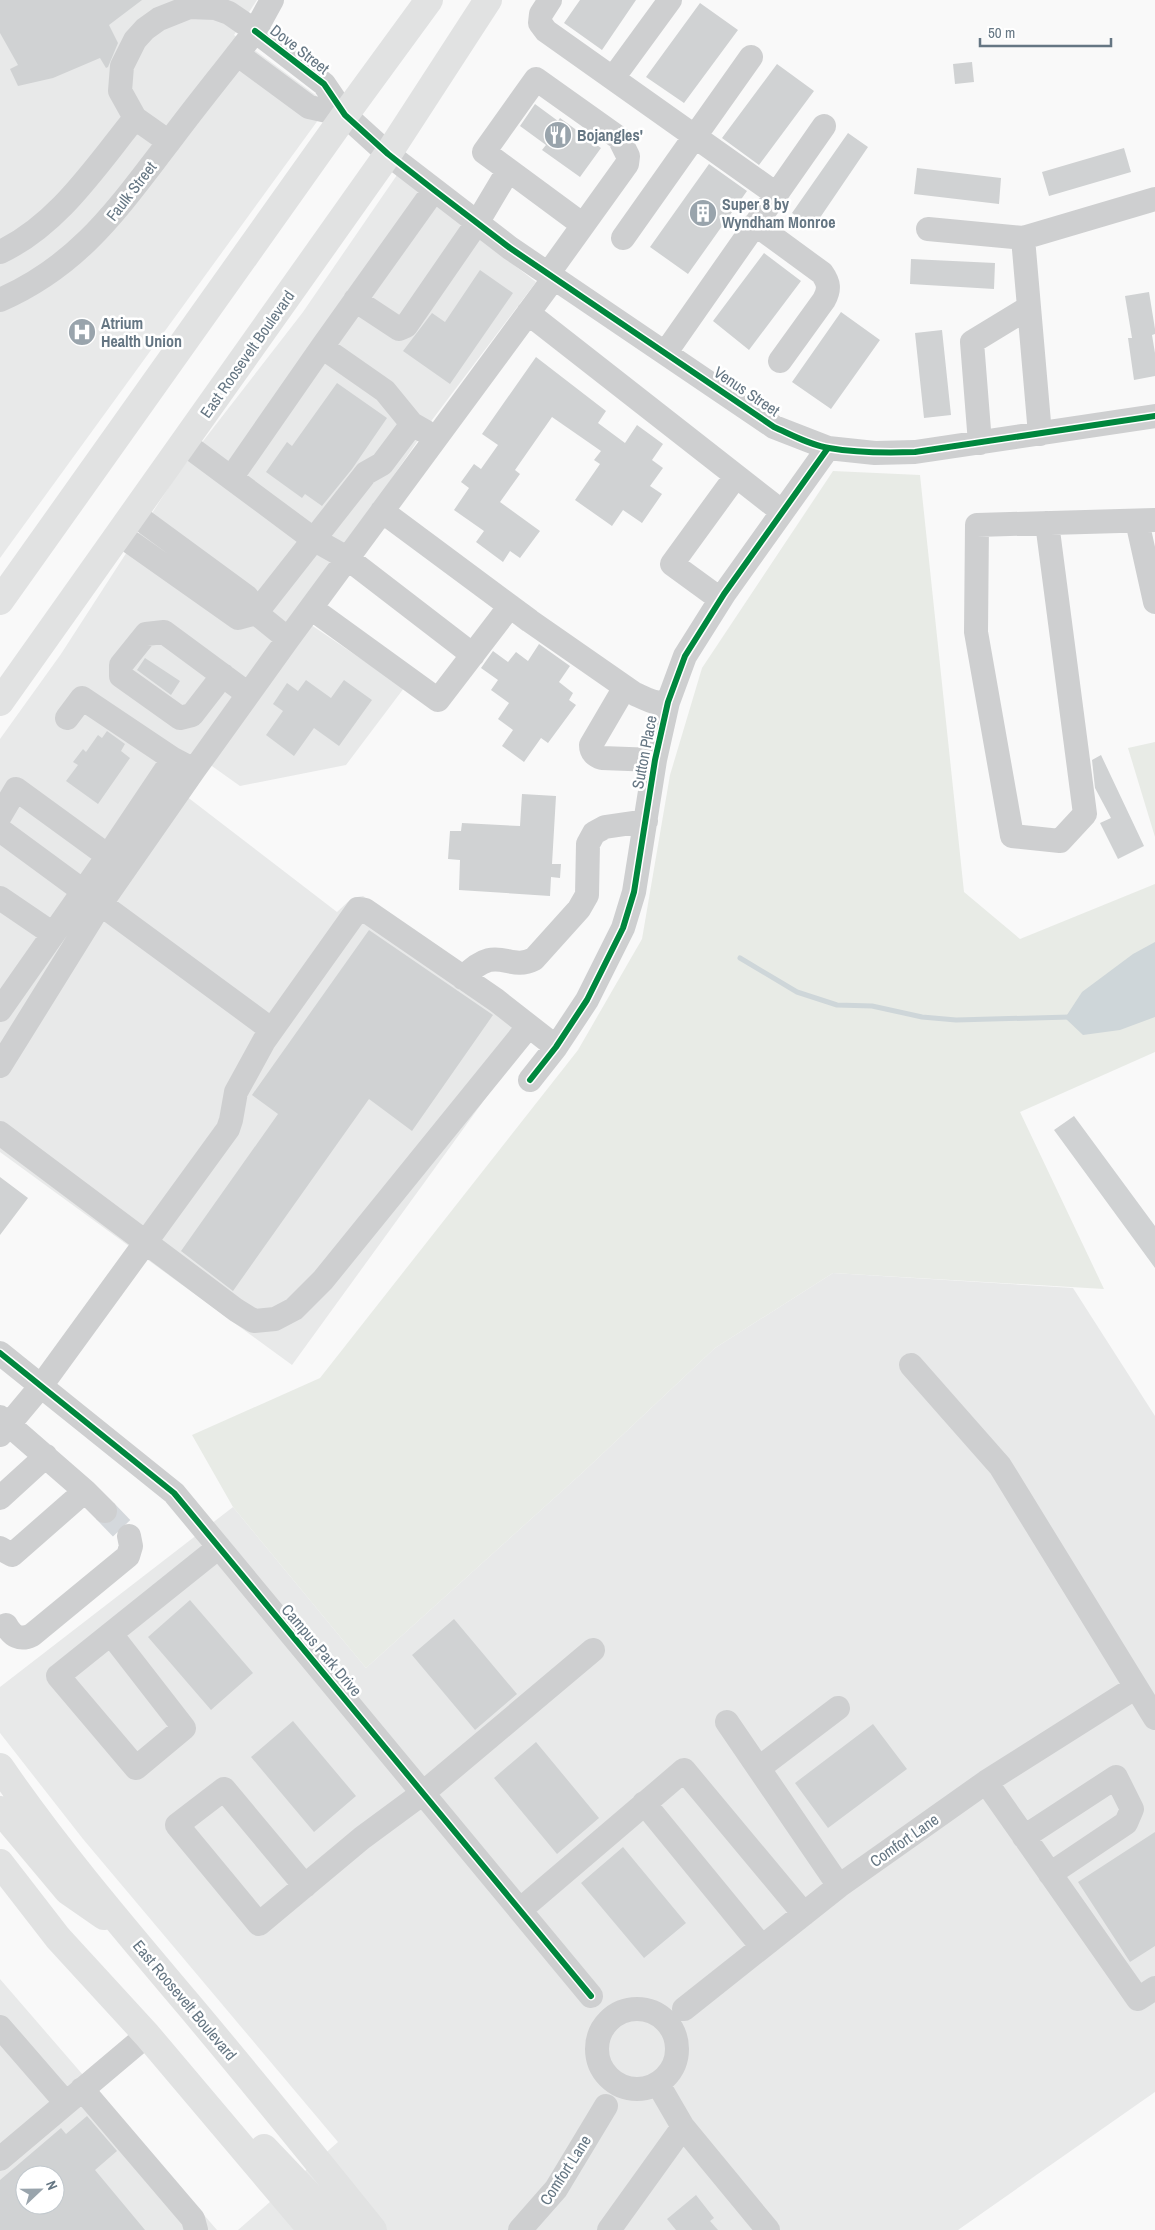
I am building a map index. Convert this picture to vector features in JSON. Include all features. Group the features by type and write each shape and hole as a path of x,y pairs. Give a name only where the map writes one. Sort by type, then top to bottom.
{"highway":[{"path":"0,601 345,115 429,0"},
{"name":"East Roosevelt Boulevard","path":"0,702 388,154 488,0"},
{"name":"East Roosevelt Boulevard","path":"1,1768 26,1804 128,1933 283,2117 373,2230"},
{"path":"0,1810 68,1891 128,1933"},
{"path":"0,1863 58,1938 147,2035 312,2230"},
{"path":"195,2092 239,2125 342,2230"}],"street":[{"name":"Dove Street","path":"272,0 255,31 238,54 309,107 345,115"},
{"path":"550,0 541,14 540,23 546,31 776,194"},
{"path":"613,78 670,0"},
{"path":"169,142 135,118 120,91 120,78 128,53 145,29 175,11 189,7 204,6 229,13 255,31"},
{"name":"Dove Street","path":"255,31 324,84 345,115 388,154"},
{"name":"Faulk Street","path":"0,300 32,284 74,254 109,220 238,54"},
{"path":"623,238 751,57"},
{"path":"24,1028 0,1010 53,934 92,899 194,770 347,558 528,313 583,225 627,164 628,156 619,138 536,79 484,152 583,225"},
{"path":"517,177 569,198 582,199 592,192 612,166 611,154 607,144 550,104 547,87"},
{"path":"0,252 33,232 56,212 76,192 135,118"},
{"path":"666,352 824,126"},
{"name":"Venus Street","path":"388,154 477,223 551,276 666,352 774,427 828,448 875,453 915,452 1155,416"},
{"path":"355,300 399,329 406,326 477,223 517,177"},
{"path":"231,478 434,190"},
{"path":"928,229 1023,238 1155,199"},
{"path":"755,224 822,273 828,281 829,291 824,300 780,361"},
{"path":"1023,238 1040,434"},
{"path":"980,442 972,342 1028,308"},
{"path":"528,313 781,511"},
{"path":"322,347 385,391 412,424 436,438"},
{"path":"126,524 238,618 256,613 366,474 382,464 412,424"},
{"path":"184,443 314,539 347,558 473,655"},
{"name":"Sutton Place","path":"530,1080 556,1047 587,1000 622,928 634,892 655,760 668,702 685,656 720,599 781,511 828,448"},
{"path":"720,599 672,564 736,476"},
{"path":"382,511 510,606 625,687 649,701 661,704 668,702"},
{"path":"1047,523 1085,814 1060,841 1012,836 976,632 977,525 1047,523 1146,521 1155,602"},
{"path":"311,608 437,700 440,699 510,606"},
{"path":"256,613 288,639"},
{"path":"223,676 248,694"},
{"path":"625,687 591,748 597,756 602,758 655,760"},
{"path":"67,718 82,698 173,759 194,770"},
{"path":"0,1066 24,1028 92,899 108,856 173,759"},
{"path":"0,816 16,789 108,856"},
{"path":"463,978 476,964 490,959 527,963 534,959 579,909 587,895 588,844 594,833 605,827 646,821"},
{"path":"0,830 272,1030"},
{"path":"0,898 53,934"},
{"path":"105,1511 46,1456 3,1425 41,1386 228,1130 232,1120 236,1092 272,1030 358,909 365,910 496,1000 528,1027 556,1047"},
{"path":"0,1133 254,1321 275,1319 294,1309 323,1280 528,1027"},
{"name":"Campus Park Drive","path":"0,1353 174,1493 591,1996 602,2028"},
{"path":"911,1365 1000,1466 1155,1718"},
{"path":"0,1498 46,1456"},
{"path":"0,1548 12,1555 85,1491"},
{"path":"6,1624 10,1633 17,1637 25,1638 32,1635 128,1556 131,1546 129,1536"},
{"path":"111,1634 184,1728 136,1768 58,1676 219,1547"},
{"path":"305,1886 224,1789 177,1825 259,1924 305,1886 362,1838 423,1793 593,1650"},
{"name":"Comfort Lane","path":"660,2016 684,2009 840,1886 986,1782 1136,1687"},
{"path":"759,1768 838,1708"},
{"path":"727,1722 840,1886"},
{"path":"520,1910 684,1770 804,1914"},
{"path":"1024,1836 1116,1776 1132,1809 1126,1823 1050,1874"},
{"path":"986,1782 1138,1998 1155,1988"},
{"path":"644,1803 762,1947"},
{"name":"Campus Park Drive","path":"591,1996 621,2011"},
{"path":"632,2089 619,2085 608,2078 600,2067 596,2054 597,2041 602,2028 610,2018 621,2011 635,2008 648,2010 660,2016 670,2025 677,2050 674,2064 668,2075 658,2084 683,2127 768,2230"},
{"path":"676,2042 684,2009"},
{"path":"0,2027 74,2096 193,2219 196,2230"},
{"path":"0,2159 147,2035"},
{"name":"Comfort Lane","path":"606,2106 608,2078"},
{"name":"Comfort Lane","path":"520,2230 556,2189 606,2106 632,2089 658,2084"},
{"path":"609,2230 683,2127"}],"shaded area":[{"name":"Atrium Health Union","path":"0,0 257,0 234,35 329,105 0,558"},
{"path":"397,175 536,282 432,420 319,584 295,614 404,688 346,765 240,786 195,754 173,786 337,912 352,898 363,896 537,1020 511,1063 292,1365 0,1152 0,739 61,654 176,476 303,312"},
{"path":"833,471 920,475 964,892 1020,939 1155,884 1155,1052 1020,1112 1104,1289 833,1273 715,1348 582,1473 366,1668 233,1507 192,1435 320,1378 578,1050 642,939 670,775 702,668"},
{"path":"1155,742 1155,837 1128,748"},
{"path":"1155,942 1155,1017 1120,1030 1083,1035 1065,1018 1082,992 1133,954"},
{"path":"833,1273 1073,1288 1155,1416 1155,2092 958,2230 238,2230 338,2142 83,1839 0,1733 0,1687 233,1507 366,1668 582,1473 715,1348"},
{"path":"0,1979 217,2230 0,2230"}],"building":[{"path":"0,0 142,0 109,25 118,43 108,67 106,68 100,58 53,78 18,86 10,69 18,65 0,33"},
{"path":"580,0 636,0 602,50 564,23"},
{"path":"700,3 738,30 684,103 646,77"},
{"path":"972,62 974,82 955,84 953,64"},
{"path":"777,64 814,91 759,165 722,138"},
{"name":"Bojangles'","path":"535,104 558,121 560,118 601,148 580,177 542,150 546,145 520,126"},
{"path":"848,133 868,147 813,228 792,213"},
{"path":"1124,148 1131,172 1049,196 1042,172"},
{"name":"Super 8 by Wyndham Monroe","path":"709,164 747,191 688,274 650,247"},
{"path":"917,168 1001,178 999,204 914,194"},
{"path":"764,253 801,281 749,350 713,321"},
{"path":"911,259 995,263 994,289 910,284"},
{"path":"480,270 513,293 450,384 403,351 432,313 445,322"},
{"path":"1149,292 1155,329 1155,334 1152,335 1155,353 1155,376 1134,380 1128,338 1132,338 1125,296"},
{"path":"841,312 880,340 831,409 792,382"},
{"path":"942,330 951,415 924,418 915,333"},
{"path":"536,357 606,411 598,423 625,443 637,425 663,444 652,460 663,468 650,486 662,494 642,523 623,510 612,526 575,500 600,464 594,460 601,451 552,417 515,470 520,474 500,502 540,531 520,558 510,551 503,562 476,542 484,531 454,510 469,488 461,482 474,464 481,469 498,445 482,434"},
{"path":"337,383 387,418 352,469 322,506 305,494 302,498 266,472 287,442 292,446"},
{"path":"539,644 570,666 559,682 573,693 569,700 576,705 548,743 541,738 524,762 502,746 513,730 498,719 509,703 491,690 498,680 481,668 493,651 508,662 516,652 528,661"},
{"path":"145,658 180,681 171,695 137,670"},
{"path":"306,680 331,698 344,680 372,700 339,746 314,728 294,756 266,735 283,711 273,704 287,683 298,691"},
{"path":"107,731 125,744 121,751 130,758 98,804 66,781 78,765 73,762 83,749 86,752 98,735 102,738"},
{"path":"1101,755 1144,846 1118,859 1100,823 1111,818 1095,788 1092,760"},
{"path":"522,794 556,796 552,864 561,864 560,878 551,877 550,896 459,890 460,860 448,859 450,831 461,831 462,823 520,826"},
{"path":"369,930 493,1015 412,1131 369,1099 233,1291 181,1251 278,1114 252,1095"},
{"path":"1074,1116 1155,1226 1155,1268 1054,1130"},
{"path":"0,1177 28,1198 0,1235"},
{"path":"190,1600 253,1673 211,1710 148,1637"},
{"path":"454,1619 517,1694 475,1730 412,1655"},
{"path":"293,1721 356,1796 314,1832 251,1757"},
{"path":"873,1724 907,1769 828,1828 795,1783"},
{"path":"536,1742 599,1818 557,1854 494,1778"},
{"path":"1155,1832 1155,1946 1130,1962 1078,1882"},
{"path":"623,1847 686,1923 644,1958 581,1883"},
{"path":"87,2116 117,2151 95,2170 145,2230 0,2230 0,2180 15,2167 15,2215 65,2215 65,2165 18,2165 61,2128 66,2134"},
{"path":"696,2195 714,2218 710,2221 718,2230 676,2230 667,2219"}],"waterway":[{"path":"740,958 797,992 837,1005 872,1006 922,1017 956,1020 1070,1017"}],"tunnel":[{"path":"105,1511 129,1536"}],"cycle path":[{"path":"255,31 324,84 345,115 388,154 510,248 774,427 815,445 850,451 915,452 1155,416"},
{"path":"530,1080 556,1047 587,1000 623,928 634,892 655,760 668,702 685,656 724,594 828,448"},
{"path":"0,1353 174,1493 591,1996"}],"place":[{"name":"Bojangles'","path":"558,135"},
{"name":"Super 8 by Wyndham Monroe","path":"703,213"},
{"name":"Atrium Health Union","path":"82,332"}]}
